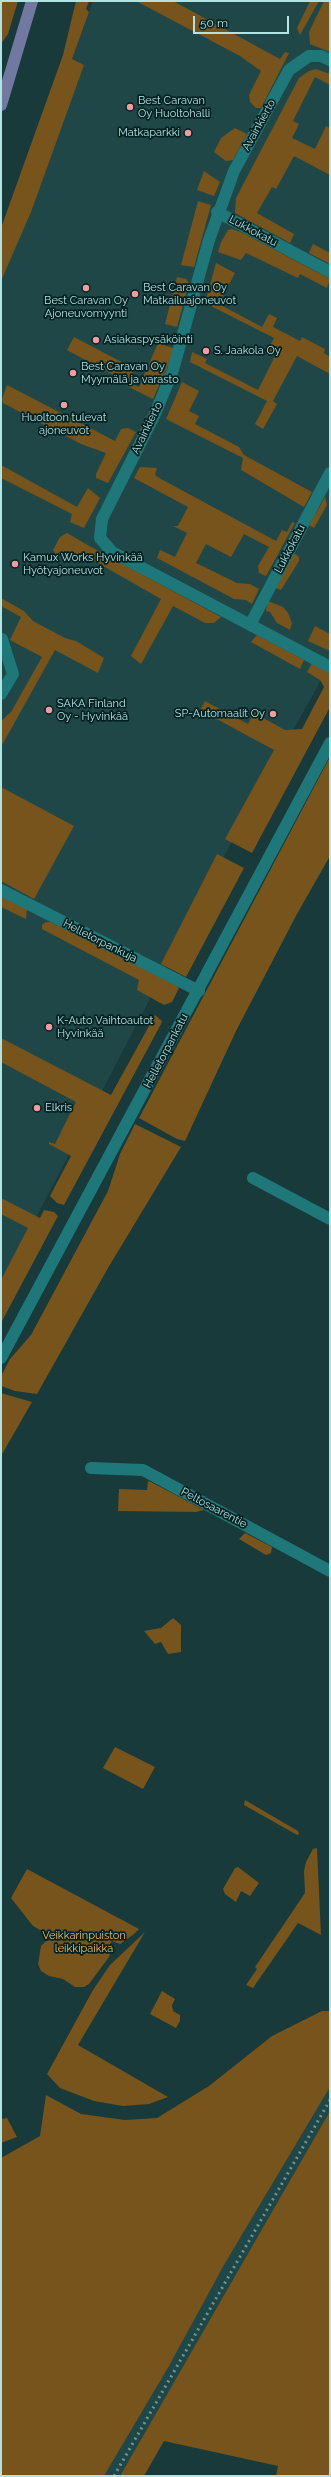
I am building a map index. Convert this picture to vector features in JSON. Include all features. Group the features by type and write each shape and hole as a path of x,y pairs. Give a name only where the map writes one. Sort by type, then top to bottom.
{"main road":[{"path":"1,105 5,76 32,1"}],"street":[{"name":"Avainkierto","path":"330,60 321,56 309,56 289,70 234,171 217,212 173,370 155,414 102,519 100,538 112,552 330,667"},
{"name":"Lukkokatu","path":"217,212 330,272"},
{"name":"Lukkokatu","path":"250,624 330,474"},
{"path":"1,694 13,674 2,639"},
{"name":"Helletorpankatu","path":"1,1358 330,743"},
{"name":"Helletorpankuja","path":"1,890 198,991"},
{"path":"253,1178 330,1219"},
{"name":"Peltosaarentie","path":"91,1468 143,1470 330,1571"}],"shaded area":[{"path":"93,1 330,1 330,664 243,820 1,1285 1,254"},
{"path":"330,2087 330,2111 120,2476 104,2476 169,2366 224,2265"}],"green space":[{"path":"1,1 18,1 8,34 1,44"},
{"path":"76,1 89,1 86,9 89,12 72,59 84,65 31,212 1,281 1,228 63,55"},
{"path":"136,1 173,1 280,59 285,52 289,53 261,108 256,108 250,102 249,95 261,71 240,56"},
{"path":"310,1 319,1 300,35 297,28"},
{"path":"324,1 330,1 330,52 310,44 309,32"},
{"path":"316,69 330,74 330,85 315,77 293,121 299,124 292,138 315,149 326,126 330,128 330,175 294,156 276,189 272,187 257,213 294,234 290,243 235,213 236,198 299,78 309,71"},
{"path":"235,128 247,134 233,160 226,161 214,152 221,138"},
{"path":"204,171 220,182 214,196 197,190"},
{"path":"198,201 211,205 194,267 181,265"},
{"path":"232,229 243,233 330,279 327,288 300,274 298,278 246,253 241,260 218,252 221,242 228,230"},
{"path":"313,244 330,253 330,264 309,253"},
{"path":"216,263 235,273 219,304 262,327 269,314 277,318 273,327 300,341 302,337 325,349 324,353 330,357 330,374 297,356 273,401 277,404 263,429 255,424 267,401 190,362 192,352 207,359 205,363 258,390 275,356 267,351 274,338 205,303"},
{"path":"177,277 186,279 189,283 177,327 165,324"},
{"path":"74,337 135,369 129,383 139,387 158,343 173,348 170,361 153,399 127,386 128,383 67,350"},
{"path":"182,382 199,391 189,411 199,416 195,424 239,447 244,455 312,492 304,507 241,470 243,458 166,419"},
{"path":"7,385 115,441 121,429 128,428 136,432 108,483 96,478 96,474 106,453 81,444 3,403 2,399"},
{"path":"1,465 77,507 88,488 100,498 84,528 70,522 72,514 1,478"},
{"path":"140,467 157,468 155,475 161,479 276,541 282,530 287,532 292,522 295,523 266,576 259,573 258,566 269,547 244,534 231,557 206,544 196,563 237,583 250,584 259,589 252,604 246,600 234,599 157,558 160,550 175,557 187,533 173,526 178,526 188,507 134,478"},
{"path":"325,497 327,505 314,528 309,525"},
{"path":"67,533 221,617 214,623 205,623 173,606 141,664 131,656 161,599 84,555 67,560 56,554 53,550 60,537"},
{"path":"294,553 299,557 299,561 281,590 275,588"},
{"path":"1,598 24,611 33,621 65,638 76,641 104,658 98,673 55,650 1,747 1,721 11,712 42,657 10,640 21,617 1,606"},
{"path":"268,601 283,607 288,613 292,623 290,630 277,623 270,612 266,611"},
{"path":"315,626 330,634 330,651 308,641"},
{"path":"257,635 304,660 300,669 251,642"},
{"path":"312,663 330,673 330,707 252,853 225,839 274,750 200,710 205,701 248,724 254,713 285,730 302,729 324,687 320,680 307,672"},
{"path":"330,757 330,856 297,914 237,1029 185,1141 177,1139 139,1118"},
{"path":"1,787 74,826 34,899 1,881"},
{"path":"217,854 244,868 186,977 161,964"},
{"path":"1,896 27,909 26,919 1,907"},
{"path":"46,922 50,922 172,982 179,988 172,1002 164,1005 137,990 139,980 42,929 42,925"},
{"path":"155,1015 162,1021 161,1024 64,1205 57,1203 50,1196 71,1156 49,1144 49,1142 55,1144 76,1102 1,1062 1,1038 111,1095"},
{"path":"135,1124 181,1147 108,1268 37,1394 15,1391 1,1386 1,1376 10,1359 31,1335 108,1191 120,1154"},
{"path":"1,1198 40,1218 44,1210 54,1212 58,1216 1,1323 1,1280 28,1228 1,1214"},
{"path":"1,1393 32,1402 1,1456"},
{"path":"148,1481 204,1510 196,1512 118,1511 119,1489 147,1490"},
{"path":"245,1533 272,1547 271,1553 266,1555 239,1539"},
{"path":"173,1618 181,1625 181,1652 168,1654 161,1642 155,1644 144,1631 161,1628"},
{"path":"115,1747 155,1767 143,1789 103,1768"},
{"path":"245,1800 298,1831 299,1834 297,1835 244,1805"},
{"path":"317,1848 321,1935 298,1923 253,1988 246,1985 257,1969 255,1967 305,1893 304,1871 306,1862 313,1849"},
{"path":"238,1867 259,1883 250,1896 241,1891 236,1902 225,1894 223,1889 235,1868"},
{"name":"Veikkarinpuiston leikkipaikka","path":"27,1869 139,1929 120,1944 112,1941 108,1947 111,1950 109,1957 89,1984 84,1987 75,1987 63,1979 49,1976 41,1971 38,1964 41,1946 46,1941 59,1939 63,1933 40,1930 33,1926 11,1898"},
{"path":"145,1932 78,2045 168,2097 149,2104 123,2106 94,2101 60,2088 47,2074 93,1990 110,1965"},
{"path":"162,1991 175,1999 172,2005 173,2011 180,2015 180,2021 176,2028 150,2014"},
{"path":"322,2011 330,2011 330,2087 224,2265 169,2366 104,2476 1,2476 1,2158 40,2136 46,2095 81,2114 125,2120 157,2118 209,2086 272,2036"},
{"path":"330,2111 330,2476 276,2476 278,2466 164,2441 144,2476 120,2476"},
{"path":"7,2118 17,2137 1,2143 1,2119"}],"railway":[{"path":"114,2476 330,2100"}],"place":[{"name":"Best Caravan Oy Huoltohalli","path":"130,107"},
{"name":"Matkaparkki","path":"188,133"},
{"name":"Best Caravan Oy Ajoneuvomyynti","path":"86,288"},
{"name":"Best Caravan Oy Matkailuajoneuvot","path":"135,294"},
{"name":"Asiakaspysäköinti","path":"96,340"},
{"name":"S. Jaakola Oy","path":"206,351"},
{"name":"Best Caravan Oy Myymälä ja varasto","path":"73,373"},
{"name":"Huoltoon tulevat ajoneuvot","path":"64,405"},
{"name":"Kamux Works Hyvinkää Hyötyajoneuvot","path":"15,564"},
{"name":"SAKA Finland Oy - Hyvinkää","path":"49,710"},
{"name":"SP-Automaalit Oy","path":"273,714"},
{"name":"K-Auto Vaihtoautot Hyvinkää","path":"49,1027"},
{"name":"Elkris","path":"37,1108"}]}
